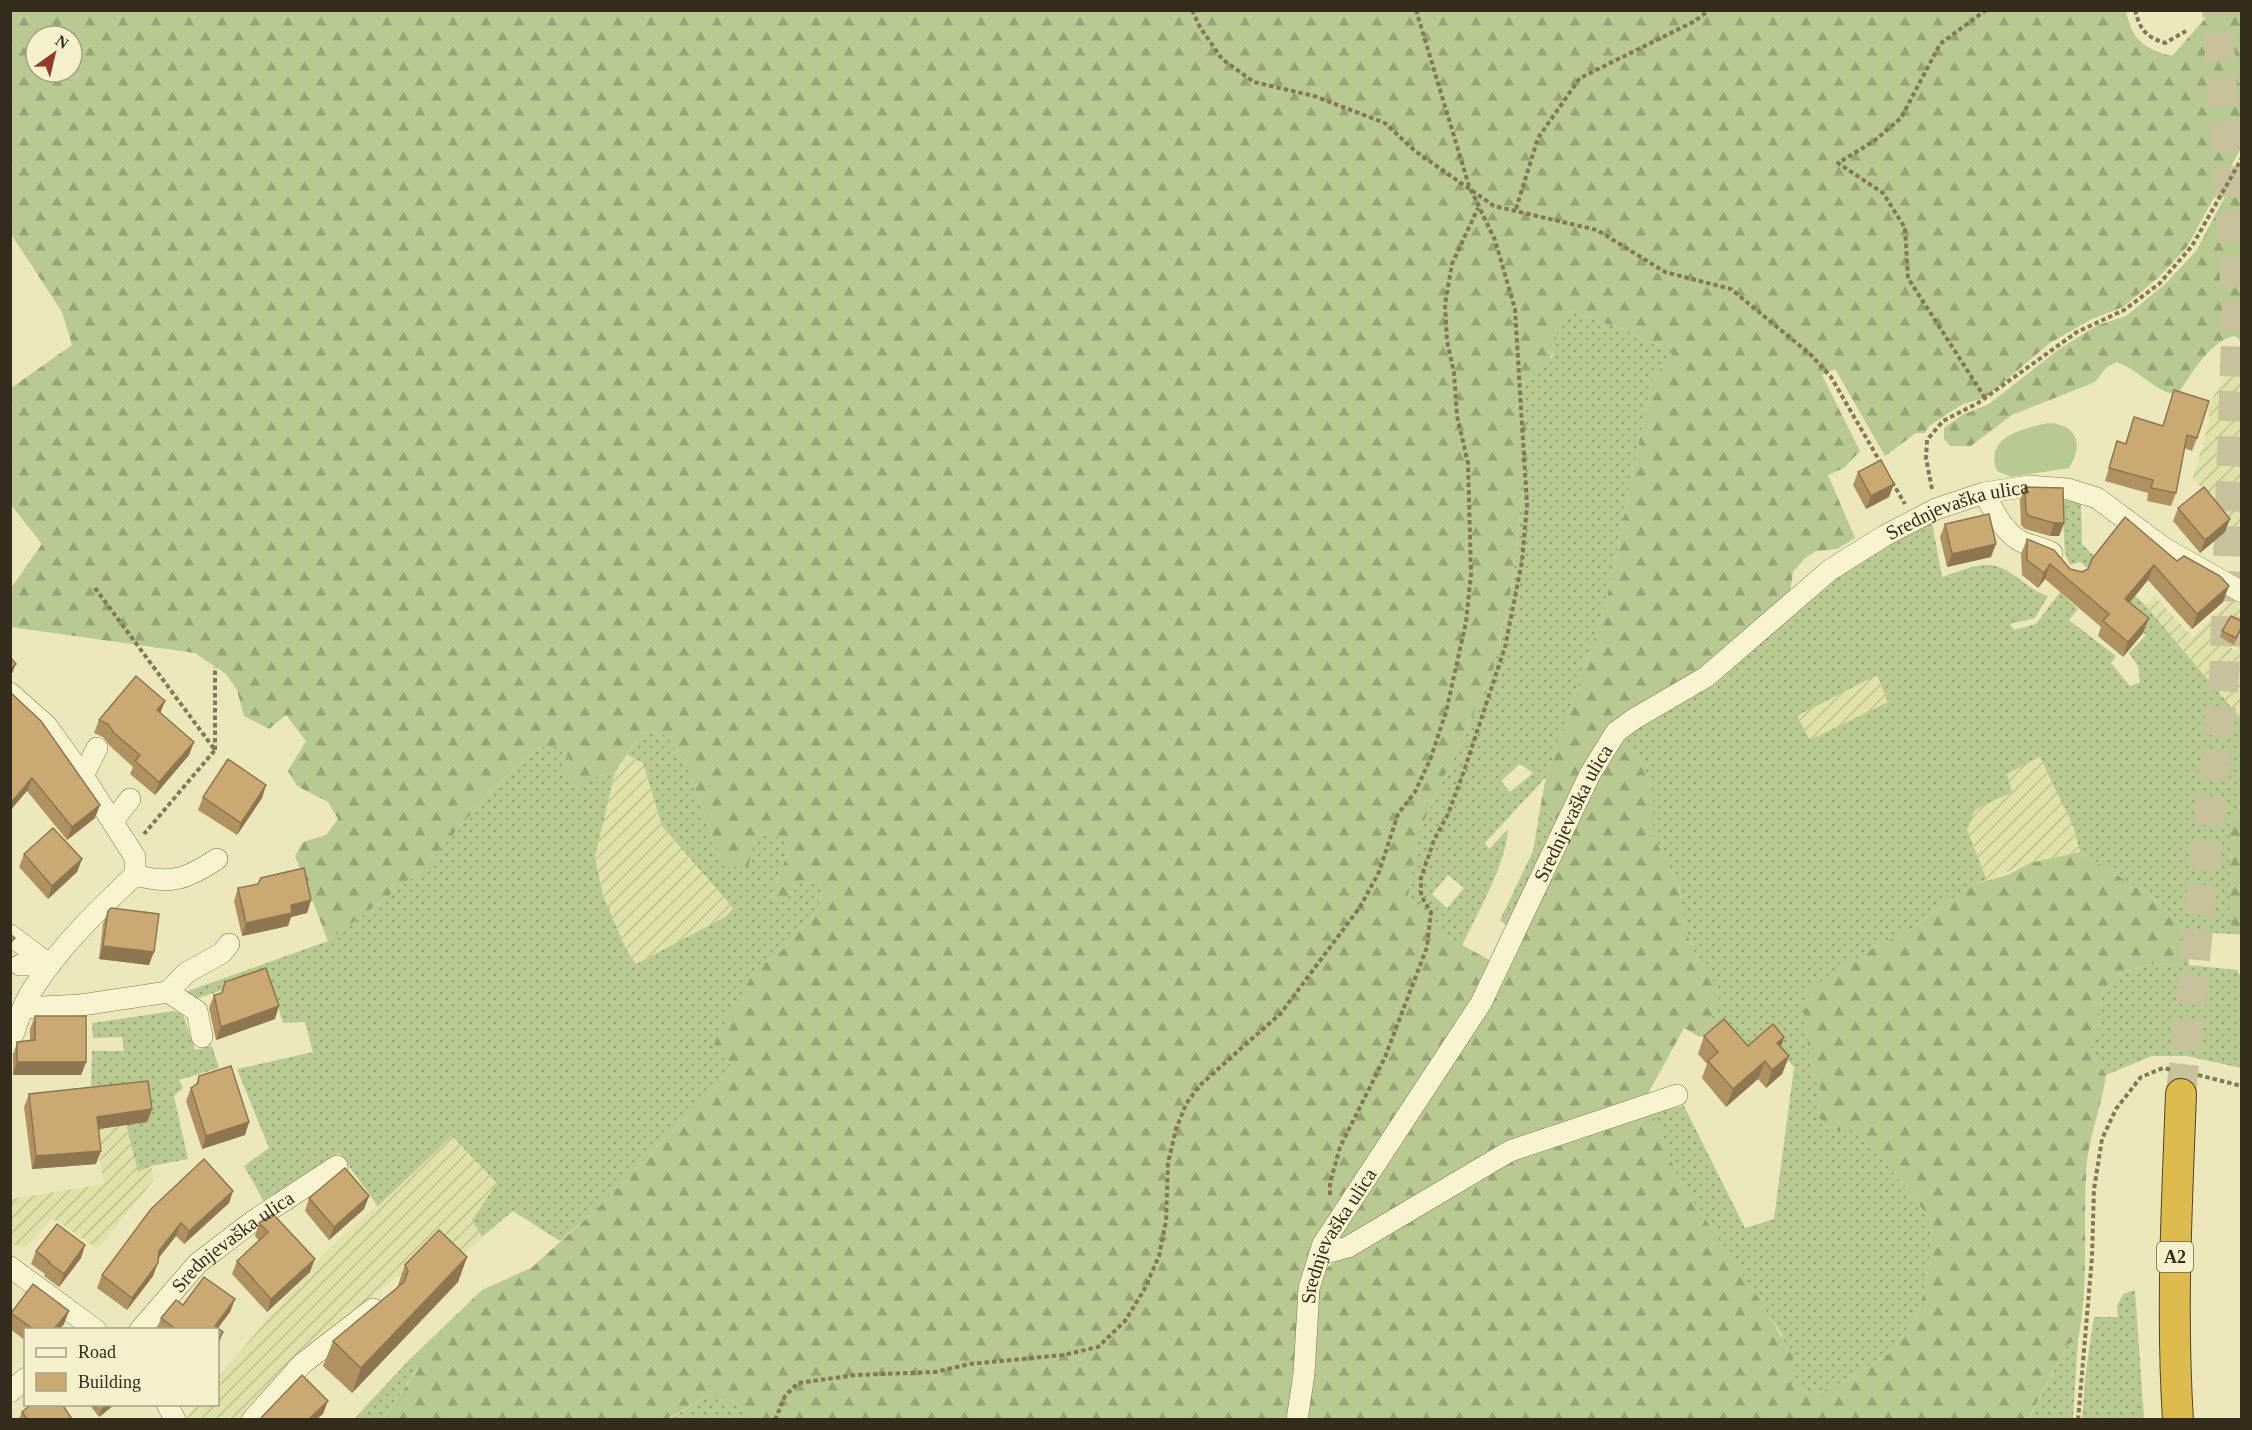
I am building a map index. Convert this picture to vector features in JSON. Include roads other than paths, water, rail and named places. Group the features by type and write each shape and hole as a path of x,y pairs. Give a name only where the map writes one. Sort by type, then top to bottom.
{"highway":[{"name":"A2","path":"2178,1419 2175,1372 2174,1261 2184,1080"}],"street":[{"name":"Srednjevaška ulica","path":"1297,1419 1304,1374 1309,1288 1319,1255 1329,1233 1481,1003 1590,774 1616,732 1634,718 1706,677 1830,570 1884,536 1936,509 1984,493 2039,487 2068,489 2097,498 2164,548 2241,592"},
{"path":"1984,493 2000,522 2018,540 2041,546 2057,555 2068,568"},
{"path":"10,693 83,776 113,821 135,866 159,882 182,878 217,859"},
{"path":"83,776 97,748"},
{"path":"113,821 130,799"},
{"path":"10,1043 23,1008 50,965 135,866"},
{"path":"10,935 50,965"},
{"path":"23,1008 81,1005 168,992 186,973 222,953 229,944"},
{"path":"20,965 50,965"},
{"path":"168,992 198,1011 202,1037"},
{"path":"1319,1255 1348,1247 1510,1151 1677,1095"},
{"name":"Srednjevaška ulica","path":"141,1328 198,1263 253,1221 337,1166"},
{"path":"10,1267 84,1327"},
{"path":"252,1419 302,1364 386,1298"},
{"path":"10,1392 24,1380"},
{"path":"168,1406 176,1419"}],"tunnel":[{"path":"2181,1094 2224,678 2237,310 2217,10"}]}
